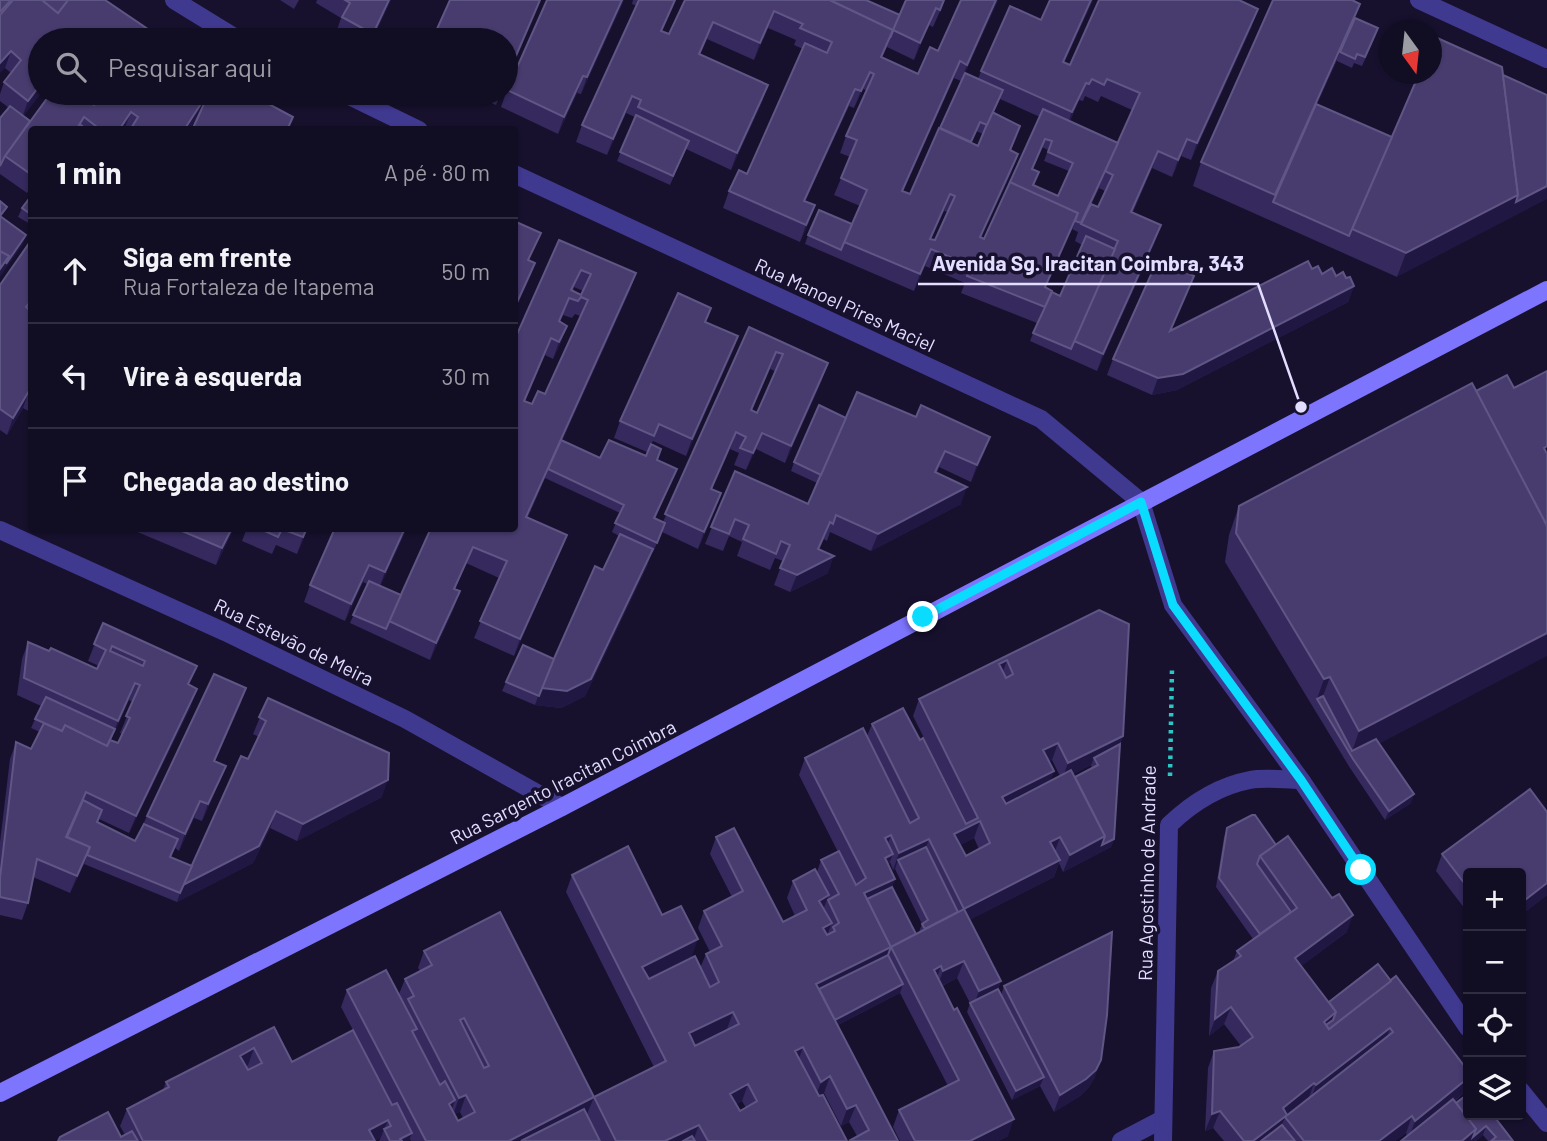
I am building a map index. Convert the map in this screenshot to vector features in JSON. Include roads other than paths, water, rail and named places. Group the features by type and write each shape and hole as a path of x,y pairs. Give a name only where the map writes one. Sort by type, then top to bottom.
{"street":[{"path":"174,0 220,28"},
{"path":"1419,0 1547,59"},
{"path":"368,105 411,126"},
{"name":"Rua Manoel Pires Maciel","path":"518,176 1041,419 1141,502"},
{"name":"Rua Sargento Iracitan Coimbra","path":"0,1093 562,807 1547,290"},
{"path":"1141,502 1173,605 1301,780 1463,1021"},
{"name":"Rua Estevão de Meira","path":"0,530 225,632 405,719 562,807"},
{"name":"Rua Agostinho de Andrade","path":"1163,1141 1168,825 1187,808 1215,791 1252,780 1301,780"},
{"path":"1526,1097 1547,1123"},
{"path":"1121,1141 1163,1119"}],"place":[{"name":"Avenida Sg. Iracitan Coimbra, 343","path":"1301,407"}]}
